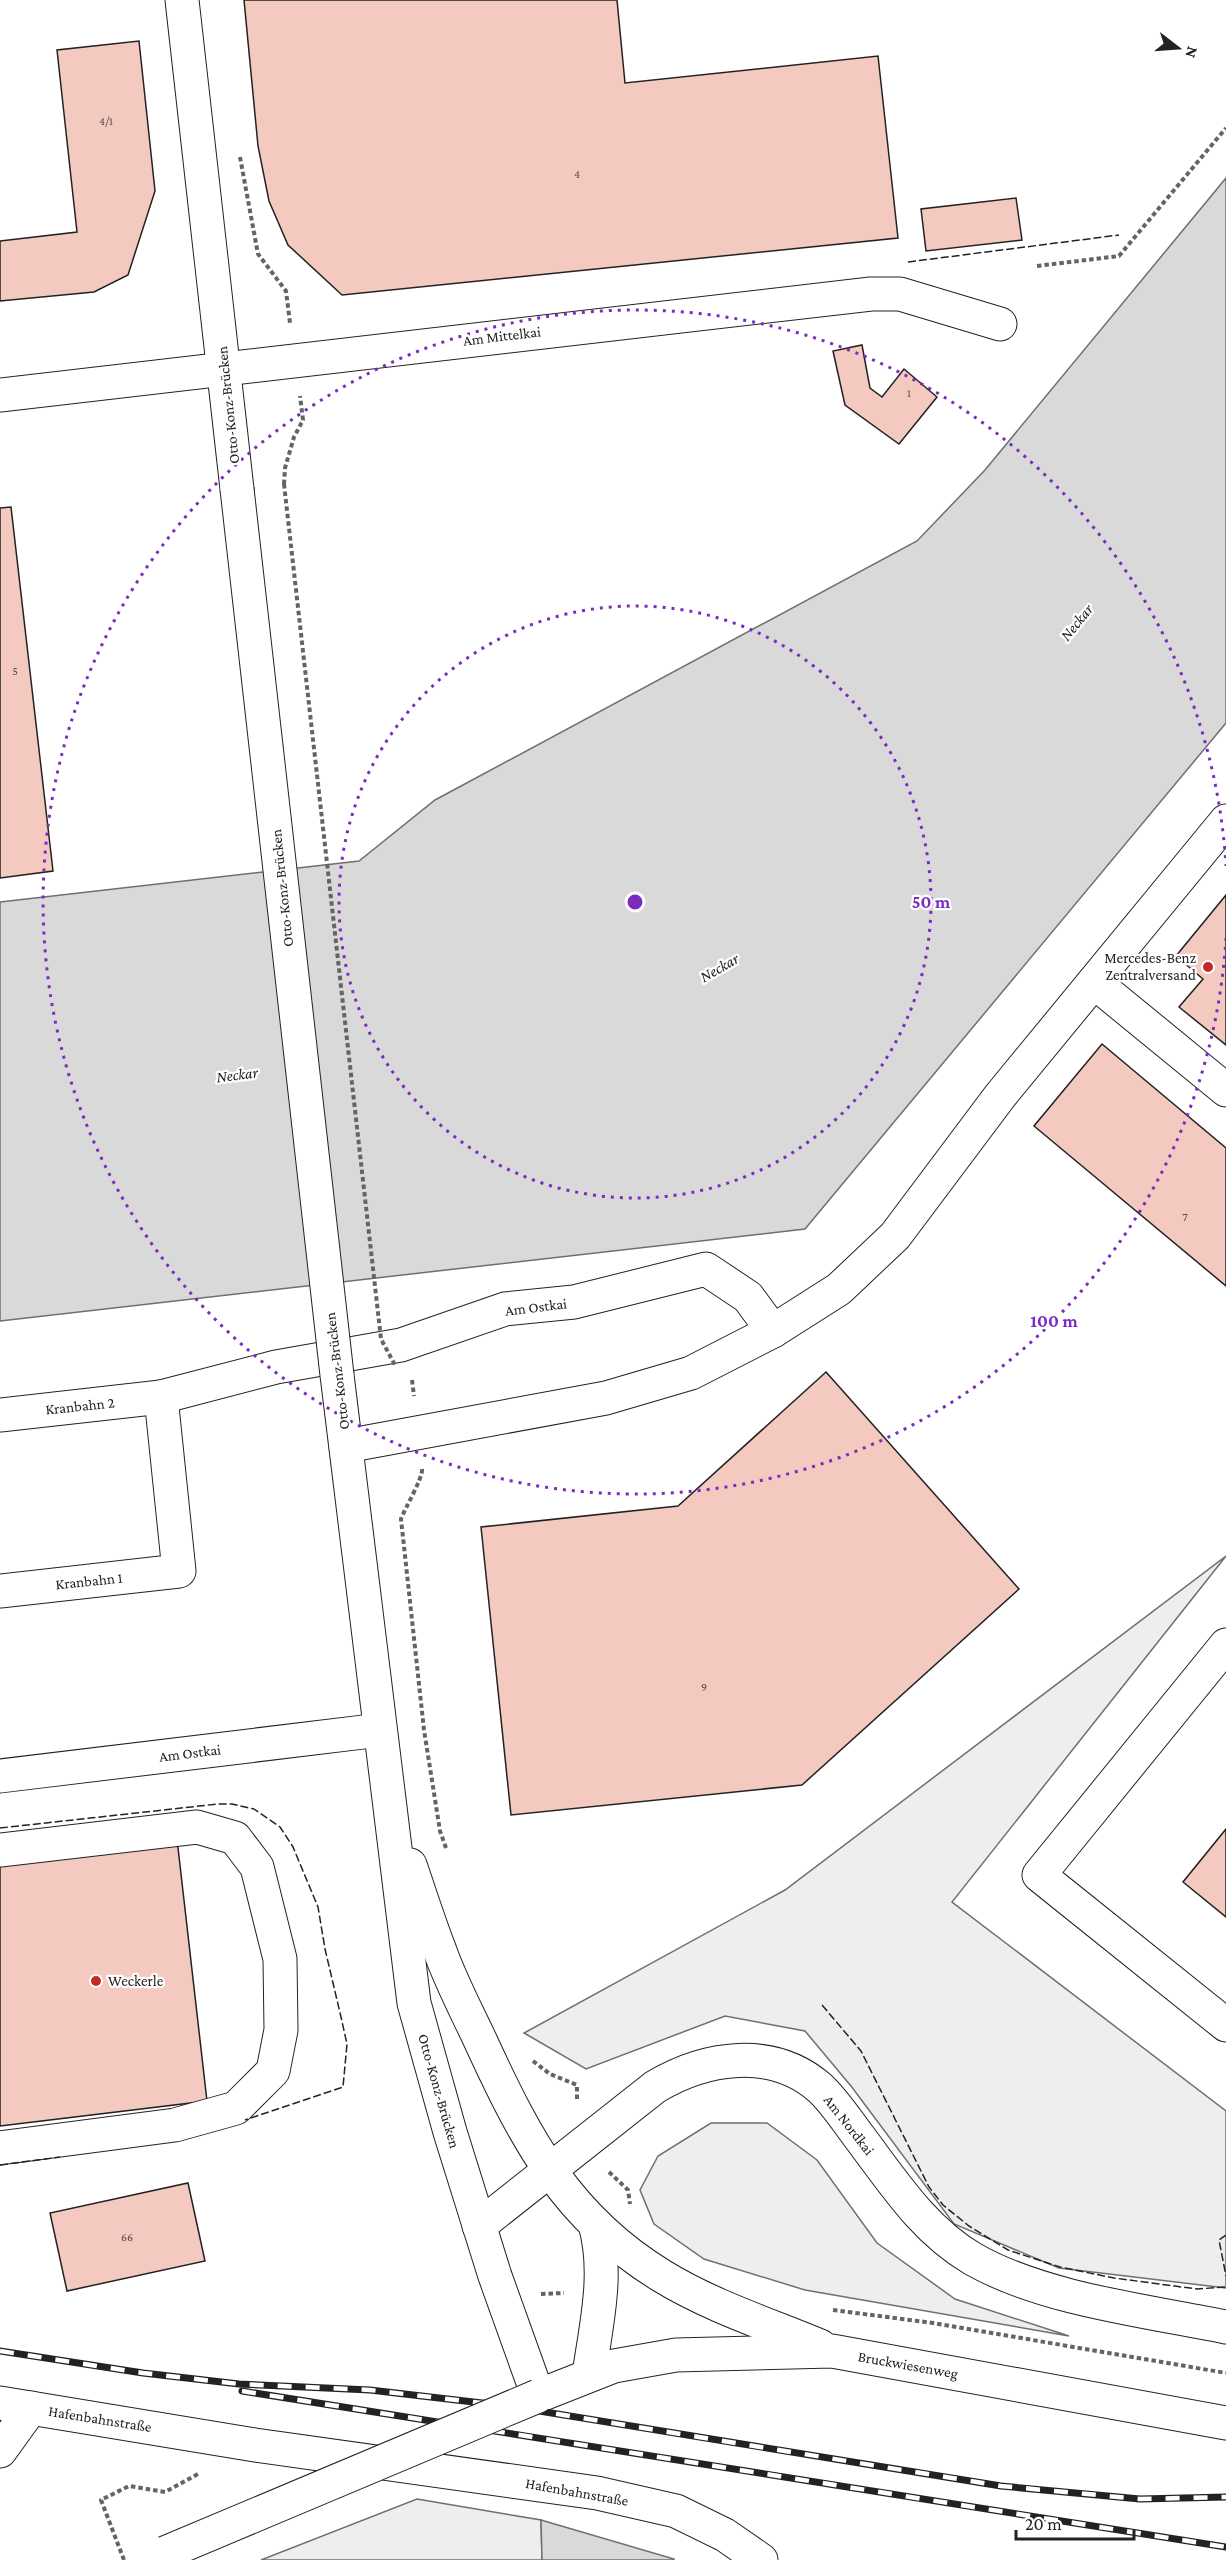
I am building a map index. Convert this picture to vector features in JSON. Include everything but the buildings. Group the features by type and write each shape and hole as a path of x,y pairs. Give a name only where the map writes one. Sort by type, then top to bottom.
{"main road":[{"name":"Otto-Konz-Brücken","path":"182,0 337,1375 414,2003 479,2226 538,2396"},
{"name":"Am Mittelkai","path":"0,395 871,294 900,294 1000,324"},
{"path":"346,1446 606,1398 691,1373 773,1331 839,1289 895,1236 1000,1096 1226,821"},
{"path":"1094,982 1226,1090"},
{"name":"Am Ostkai","path":"161,1397 276,1367 401,1345 505,1309 567,1304 706,1269 748,1298 773,1331"},
{"name":"Kranbahn 2","path":"0,1415 161,1397"},
{"name":"Kranbahn 1","path":"0,1591 179,1571 161,1397"},
{"path":"1226,1645 1039,1875 1226,2025"},
{"name":"Am Ostkai","path":"0,1776 380,1730"},
{"name":"Otto-Konz-Brücken","path":"386,1776 410,1865 440,1953 512,2108 562,2190 596,2224 652,2269 704,2299 832,2351"},
{"path":"0,1850 197,1827 235,1838 257,1867 280,1959 281,2030 273,2071 237,2108 175,2125 0,2148"},
{"name":"Am Nordkai","path":"479,2226 655,2087 678,2073 701,2065 728,2060 763,2063 798,2074 819,2087 835,2104 917,2214 951,2245 996,2271 1034,2285 1226,2327"},
{"path":"157,2557 589,2375 603,2269 602,2247 596,2224"},
{"path":"1162,2314 1226,2311"},
{"name":"Bruckwiesenweg","path":"589,2375 614,2366 676,2355 832,2351 1226,2423"},
{"path":"0,2451 15,2406"},
{"name":"Hafenbahnstraße","path":"15,2406 255,2445 597,2493 676,2511 725,2535 761,2560"}],"path":[{"path":"1037,266 1119,256 1226,128"},
{"path":"239,153 258,254 286,291 303,420 294,438 285,468 284,484 381,1339 396,1367 412,1379 423,1476 411,1494 400,1519 424,1730 440,1831 447,1852"},
{"path":"531,2060 550,2074 577,2085 576,2132 581,2144 628,2190 631,2211"},
{"path":"831,2309 933,2323 1226,2373"},
{"path":"124,2560 100,2500 129,2486 165,2492 204,2471"}],"shaded area":[{"path":"1226,1556 952,1902 1226,2111 1226,2288 1059,2268 954,2224 851,2086 805,2031 725,2016 586,2069 524,2033 785,1890"},
{"path":"711,2123 767,2123 817,2160 877,2243 955,2299 1069,2336 805,2290 704,2259 654,2224 640,2190 658,2156"},
{"path":"417,2499 541,2520 542,2560 261,2560"}],"water":[{"name":"Neckar","path":"1226,178 1226,723 805,1229 0,1321 0,902 359,861 435,800 917,541 985,470"},
{"path":"541,2520 674,2559 674,2560 542,2560"}],"railway":[{"path":"0,2351 143,2373 239,2384 370,2390 508,2406 1001,2486 1140,2499 1226,2497"},
{"path":"242,2391 1226,2547"}],"fence":[{"path":"908,262 1119,235"},
{"path":"0,1828 218,1804 232,1804 254,1809 280,1827 293,1847 318,1907 325,1949 347,2044 343,2087 245,2120"},
{"path":"822,2005 861,2051 929,2187 943,2205 969,2226 1008,2250 1060,2267 1114,2278 1197,2289 1226,2287"},
{"path":"0,2165 60,2157"},
{"path":"1226,2235 1219,2240 1226,2276"}],"place":[{"name":"Mercedes-Benz Zentralversand","path":"1208,967"},
{"name":"Weckerle","path":"96,1981"}]}
